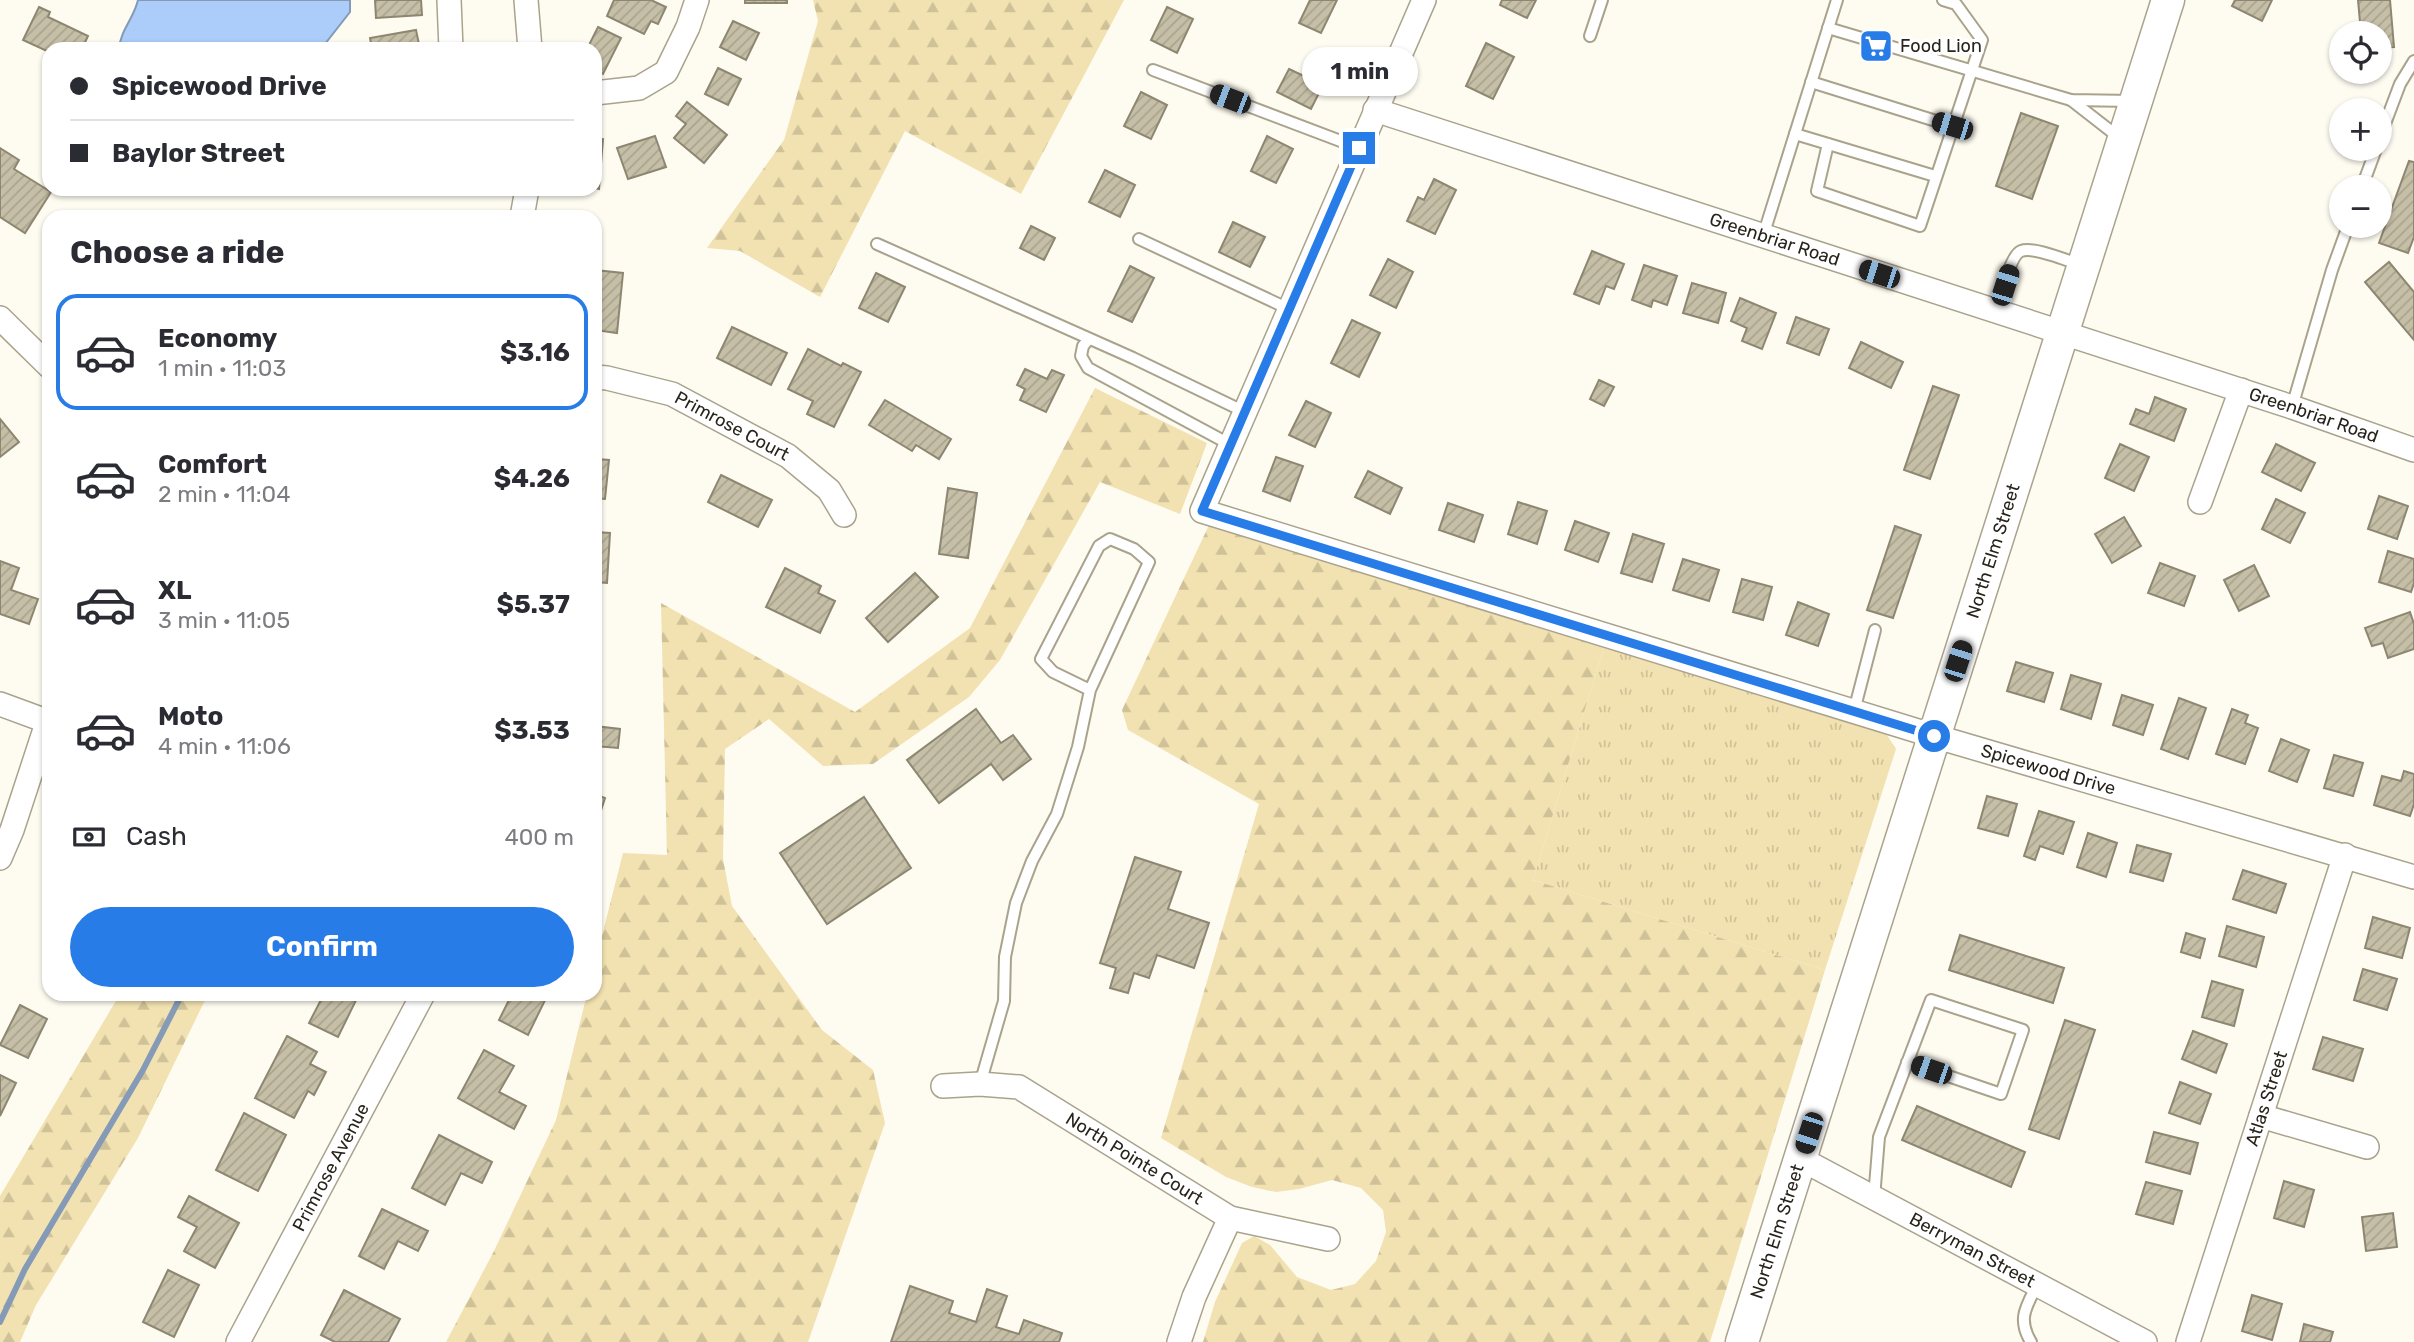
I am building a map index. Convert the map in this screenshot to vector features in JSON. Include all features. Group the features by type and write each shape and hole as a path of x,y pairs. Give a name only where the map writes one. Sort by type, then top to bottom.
{"main road":[{"name":"North Elm Street","path":"1742,1342 2168,0"}],"street":[{"path":"449,0 451,42"},
{"path":"526,0 529,42"},
{"path":"602,92 639,89 666,72 688,27 697,0"},
{"path":"1231,445 1424,0"},
{"name":"Greenbriar Road","path":"1376,110 2241,390 2414,450"},
{"path":"0,318 42,359"},
{"name":"Primrose Court","path":"602,378 671,394 788,456 829,490 844,515"},
{"path":"2200,502 2241,390"},
{"name":"Spicewood Drive","path":"1231,445 1202,511 1934,736 2414,877"},
{"path":"0,704 42,718"},
{"path":"0,858 42,741"},
{"name":"Atlas Street","path":"2188,1342 2345,855"},
{"name":"Primrose Avenue","path":"238,1342 419,1001"},
{"name":"North Pointe Court","path":"943,1086 980,1084 1019,1087 1230,1218 1328,1239"},
{"path":"2261,1116 2367,1147"},
{"name":"Berryman Street","path":"1801,1159 2145,1342"},
{"path":"1180,1342 1194,1297 1230,1218"}],"lane":[{"path":"1590,36 1602,0"},
{"path":"1763,236 1836,0"},
{"path":"1828,144 1817,191 1920,226 1982,40 1956,4 1943,0"},
{"path":"1828,28 2071,100 2134,101"},
{"path":"2392,113 2410,76 2414,61"},
{"path":"1153,70 1359,148"},
{"path":"1811,82 1952,126"},
{"path":"2071,100 2123,140"},
{"path":"1795,134 1935,176"},
{"path":"2292,407 2344,238"},
{"path":"1139,239 1289,309"},
{"path":"877,244 1245,412"},
{"path":"1996,312 2013,259 2021,251 2030,250 2084,266"},
{"path":"1089,339 1083,346 1081,356 1088,368 1231,445"},
{"path":"980,1084 1004,1002 1005,957 1016,904 1032,861 1057,814 1078,747 1090,690 1149,562 1134,549 1110,539 1099,546 1041,659 1053,672 1090,690"},
{"path":"1854,711 1875,630"},
{"path":"1874,1198 1878,1137 1907,1062 1931,1000 2023,1030 2001,1094 1907,1062"},
{"path":"2031,1342 2024,1331 2024,1312 2037,1285"}],"green space":[{"path":"813,0 1124,0 1021,194 905,131 820,297 740,251 707,248 784,140 818,21"},
{"path":"1095,388 1207,443 1180,514 1100,482 1000,660 969,697 873,764 823,766 769,719 725,749 723,859 732,906 822,1030 873,1070 885,1123 808,1342 446,1342 494,1251 556,1120 585,1001 602,1001 602,936 623,853 667,855 661,603 855,712 970,628"},
{"path":"1209,525 1604,647 1533,880 1825,970 1710,1342 1203,1342 1215,1302 1242,1243 1254,1236 1270,1245 1297,1277 1331,1290 1355,1284 1376,1261 1386,1232 1383,1210 1361,1188 1332,1180 1276,1192 1252,1187 1226,1177 1161,1138 1259,804 1128,730 1122,710"},
{"path":"1604,647 1887,735 1896,749 1825,970 1533,880"},
{"path":"116,1001 205,1001 138,1138 36,1305 20,1342 0,1342 0,1196"}],"water":[{"path":"138,0 350,0 350,12 326,42 121,42"}],"building":[{"path":"375,0 421,0 422,15 376,18"},
{"path":"614,0 651,0 666,7 658,24 651,21 644,34 607,16"},
{"path":"745,0 787,0 787,3 745,3"},
{"path":"1310,0 1337,0 1321,33 1299,23"},
{"path":"1502,0 1536,0 1527,18 1500,5"},
{"path":"2235,0 2272,0 2262,21 2232,6"},
{"path":"2358,0 2390,0 2392,21 2360,21"},
{"path":"39,7 50,12 48,17 88,36 85,42 42,42 42,49 23,40"},
{"path":"1167,7 1193,19 1177,53 1151,40"},
{"path":"733,21 759,33 746,60 720,47"},
{"path":"598,27 621,38 603,74 602,42 590,42"},
{"path":"416,30 419,42 371,42 370,38"},
{"path":"1486,43 1514,57 1493,99 1466,86"},
{"path":"718,68 741,79 728,105 705,94"},
{"path":"1289,69 1323,85 1311,109 1277,92"},
{"path":"1141,92 1167,105 1151,139 1124,126"},
{"path":"687,102 727,135 704,163 674,138 686,124 676,116"},
{"path":"2021,113 2058,126 2032,199 1996,186"},
{"path":"655,136 666,167 628,179 617,148"},
{"path":"1267,136 1293,149 1276,183 1251,171"},
{"path":"0,148 19,160 14,169 42,186 42,196 48,196 25,233 0,217"},
{"path":"2409,161 2414,162 2414,237 2408,253 2379,243 2381,238 2392,238 2392,207"},
{"path":"1105,170 1135,185 1120,217 1089,202"},
{"path":"1434,179 1456,190 1435,234 1407,221 1418,197 1424,200"},
{"path":"1233,222 1265,237 1250,267 1219,252"},
{"path":"1031,226 1055,238 1044,260 1020,248"},
{"path":"1592,251 1624,264 1614,289 1606,286 1599,304 1574,294"},
{"path":"1388,259 1413,272 1396,308 1370,295"},
{"path":"2389,262 2414,292 2414,340 2365,282"},
{"path":"1644,265 1677,276 1667,305 1653,300 1651,307 1632,300"},
{"path":"1130,266 1154,278 1132,322 1108,311"},
{"path":"602,271 623,273 617,333 602,331"},
{"path":"876,273 905,287 888,322 859,308"},
{"path":"1692,283 1726,293 1718,323 1683,313"},
{"path":"1740,298 1776,313 1762,349 1742,341 1747,328 1731,321"},
{"path":"1796,317 1829,329 1819,355 1787,343"},
{"path":"1352,320 1380,333 1359,377 1331,363"},
{"path":"732,327 787,353 771,385 717,358"},
{"path":"1861,342 1903,362 1891,388 1849,368"},
{"path":"808,349 841,366 843,363 861,372 834,427 807,414 813,401 788,389"},
{"path":"1025,369 1047,379 1052,370 1064,375 1046,412 1020,400 1025,389 1017,385"},
{"path":"1599,380 1614,387 1604,406 1590,399"},
{"path":"1933,386 1959,395 1930,479 1904,470"},
{"path":"2155,397 2186,409 2174,441 2130,424 2136,409 2149,414"},
{"path":"885,400 951,439 939,459 916,445 912,451 869,425"},
{"path":"1306,401 1331,413 1315,447 1289,435"},
{"path":"0,419 19,442 0,457"},
{"path":"2120,444 2149,457 2134,491 2105,478"},
{"path":"2276,444 2315,463 2301,491 2262,472"},
{"path":"1276,457 1303,466 1290,501 1263,491"},
{"path":"602,459 609,460 605,499 602,499"},
{"path":"1368,471 1402,488 1390,514 1355,497"},
{"path":"721,475 772,500 758,527 708,502"},
{"path":"948,488 977,493 968,558 939,554"},
{"path":"2379,496 2408,506 2397,539 2368,529"},
{"path":"2276,499 2305,513 2290,543 2262,529"},
{"path":"1518,502 1547,511 1537,544 1508,534"},
{"path":"1448,503 1483,515 1474,542 1439,530"},
{"path":"2124,517 2141,546 2112,563 2095,534"},
{"path":"1575,521 1609,533 1598,562 1565,550"},
{"path":"1895,526 1921,535 1893,618 1867,610"},
{"path":"602,532 610,533 607,583 602,583"},
{"path":"1633,534 1664,544 1652,582 1621,573"},
{"path":"2388,551 2414,559 2414,583 2411,592 2379,582"},
{"path":"1683,559 1719,570 1709,601 1673,590"},
{"path":"0,561 19,568 11,590 38,599 29,624 0,614"},
{"path":"2160,563 2195,576 2184,606 2148,593"},
{"path":"2254,565 2269,596 2239,611 2224,580"},
{"path":"785,568 821,586 818,593 835,601 820,633 766,607"},
{"path":"915,573 938,597 888,642 866,618"},
{"path":"1742,579 1772,587 1763,620 1733,612"},
{"path":"1798,602 1829,614 1818,646 1786,635"},
{"path":"2410,612 2414,624 2414,649 2388,658 2383,643 2372,646 2365,628"},
{"path":"2016,662 2053,673 2044,702 2007,691"},
{"path":"2071,675 2101,684 2091,719 2061,709"},
{"path":"2122,695 2153,705 2143,735 2113,725"},
{"path":"2179,698 2206,708 2188,759 2161,749"},
{"path":"976,709 1001,743 1013,735 1031,759 1003,780 991,764 939,803 907,760"},
{"path":"2232,709 2248,715 2245,723 2258,728 2245,764 2216,754"},
{"path":"602,727 620,729 618,748 602,747"},
{"path":"2281,739 2309,750 2297,782 2269,771"},
{"path":"2334,755 2363,763 2353,796 2324,788"},
{"path":"2404,771 2414,774 2414,804 2410,816 2374,805 2382,776 2401,781"},
{"path":"1987,796 2017,804 2008,836 1978,828"},
{"path":"864,797 911,868 827,924 780,853"},
{"path":"2039,811 2074,822 2063,854 2040,846 2035,860 2024,856"},
{"path":"2088,833 2117,843 2106,877 2077,867"},
{"path":"2137,845 2171,854 2163,881 2130,872"},
{"path":"1135,857 1181,872 1168,909 1209,923 1194,968 1157,955 1149,978 1134,973 1128,993 1110,988 1116,968 1100,963"},
{"path":"2243,870 2286,884 2276,913 2233,899"},
{"path":"2373,917 2410,928 2402,958 2365,948"},
{"path":"2227,926 2264,937 2256,967 2219,956"},
{"path":"2186,933 2205,939 2200,958 2181,952"},
{"path":"1960,935 2064,968 2053,1003 1949,970"},
{"path":"2363,969 2397,979 2387,1010 2354,1000"},
{"path":"2212,981 2243,990 2234,1026 2202,1017"},
{"path":"320,1001 356,1001 338,1037 309,1023"},
{"path":"508,1001 545,1001 528,1035 499,1020"},
{"path":"20,1005 47,1019 28,1058 0,1045"},
{"path":"2065,1020 2095,1030 2059,1139 2029,1129"},
{"path":"2193,1031 2227,1044 2216,1073 2182,1059"},
{"path":"287,1036 317,1052 310,1064 326,1072 314,1095 308,1091 294,1118 255,1098"},
{"path":"2323,1037 2363,1049 2353,1081 2313,1069"},
{"path":"484,1050 514,1066 499,1092 526,1106 514,1129 458,1098"},
{"path":"0,1075 16,1083 0,1116"},
{"path":"2180,1082 2211,1094 2200,1124 2169,1113"},
{"path":"1917,1106 2025,1152 2011,1187 1902,1140"},
{"path":"244,1113 286,1135 258,1191 216,1170"},
{"path":"2154,1132 2198,1143 2190,1174 2146,1162"},
{"path":"439,1135 492,1162 482,1183 461,1173 445,1205 412,1188"},
{"path":"2284,1181 2314,1190 2304,1227 2274,1218"},
{"path":"2146,1182 2182,1191 2173,1224 2136,1214"},
{"path":"189,1196 239,1223 215,1268 184,1251 197,1227 178,1217"},
{"path":"382,1209 428,1231 418,1251 398,1241 384,1269 359,1256"},
{"path":"2393,1213 2397,1247 2366,1251 2362,1217"},
{"path":"168,1270 199,1285 174,1337 143,1322"},
{"path":"910,1286 953,1301 949,1313 976,1322 987,1289 1007,1296 996,1327 1019,1334 1024,1320 1062,1333 1059,1342 891,1342"},
{"path":"344,1290 400,1319 388,1342 335,1342 321,1335"},
{"path":"2252,1295 2282,1304 2272,1340 2242,1331"},
{"path":"2304,1324 2333,1332 2330,1342 2300,1342"}],"waterway":[{"path":"0,1322 25,1269 143,1070 178,1001"}],"place":[{"name":"Food Lion","path":"1876,46"}],"route":[{"path":"1359,148 1202,511 1934,736"}]}
